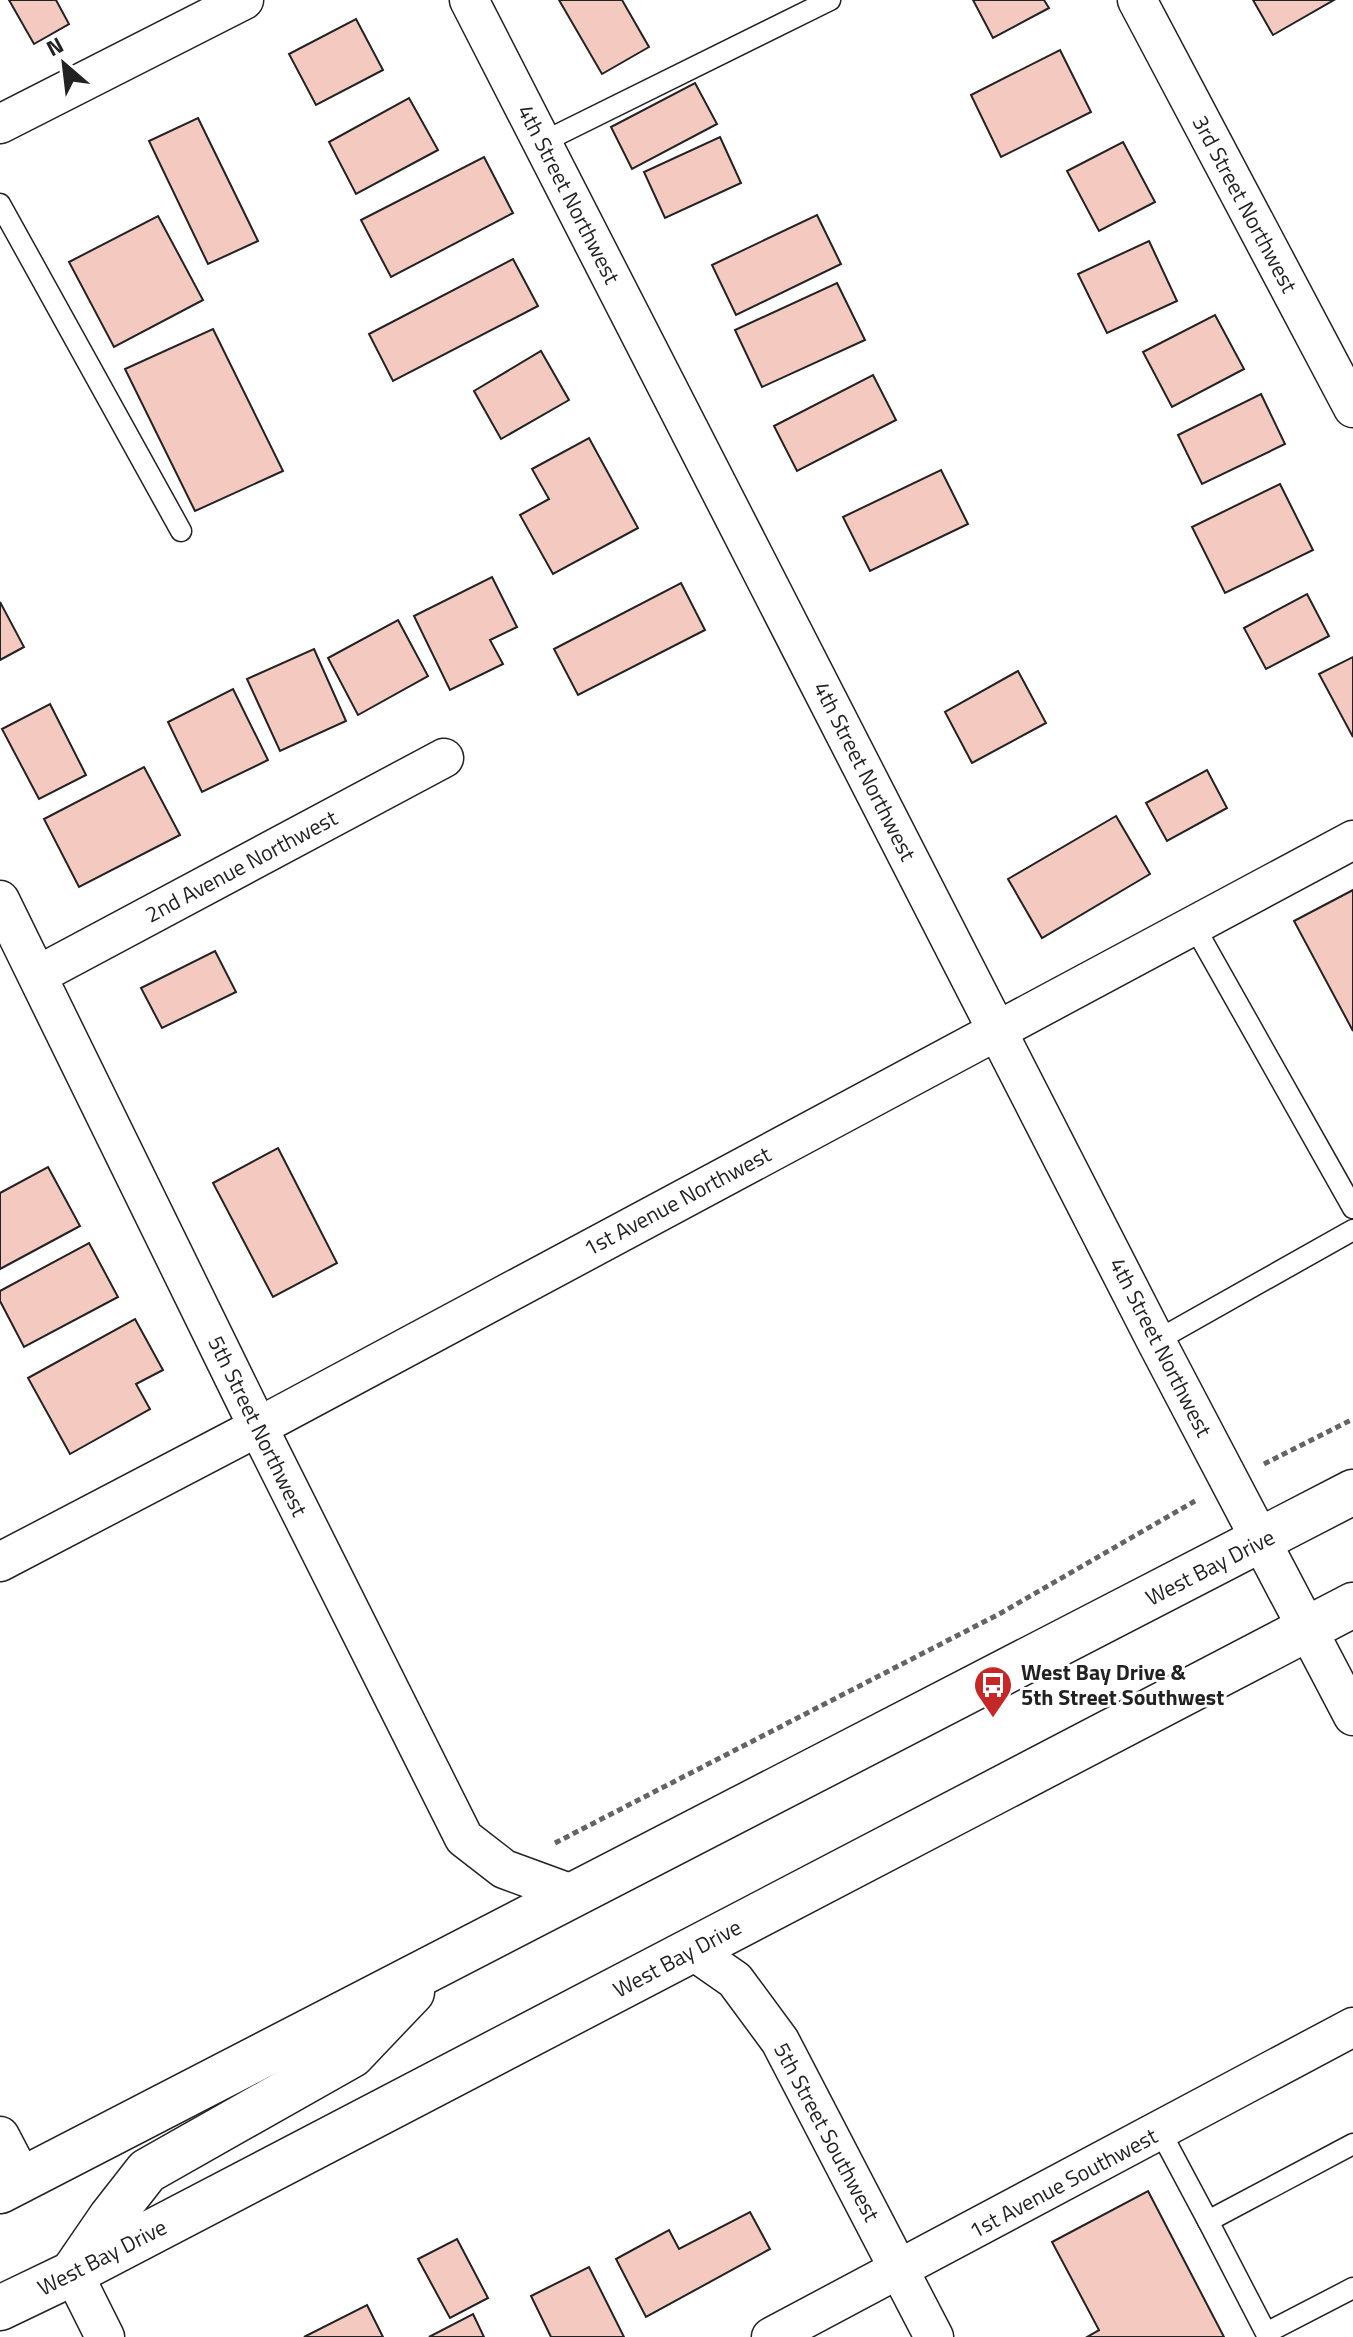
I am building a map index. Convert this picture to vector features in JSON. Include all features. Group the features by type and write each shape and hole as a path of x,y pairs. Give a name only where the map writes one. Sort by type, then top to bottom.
{"main road":[{"name":"West Bay Drive","path":"8,2195 436,1967 1353,1492"},
{"name":"West Bay Drive","path":"0,2308 73,2273 1353,1605"},
{"path":"73,2273 147,2171 352,2055 436,1967"}],"street":[{"path":"0,124 244,0"},
{"name":"4th Street Northwest","path":"469,0 1156,1341 1353,1716"},
{"name":"3rd Street Northwest","path":"1137,0 1353,408"},
{"name":"2nd Avenue Northwest","path":"38,975 444,758"},
{"name":"1st Avenue Northwest","path":"0,1562 1353,840"},
{"name":"5th Street Northwest","path":"0,900 258,1427 464,1838 504,1869 575,1895"},
{"name":"5th Street Southwest","path":"692,1950 735,1980 780,2041 934,2337"},
{"name":"1st Avenue Southwest","path":"771,2337 1353,2027"},
{"path":"0,2136 8,2195"},
{"path":"73,2273 105,2337"}],"lane":[{"path":"543,142 830,0"},
{"path":"0,204 181,531"},
{"path":"1194,926 1353,1208"},
{"path":"1156,1341 1353,1230"},
{"path":"1160,2131 1266,2333 1353,2288"},
{"path":"1208,2221 1353,2144"}],"path":[{"path":"504,1869 1001,1613 1231,1481 1353,1419"}],"building":[{"path":"9,0 56,0 69,24 34,44"},
{"path":"559,0 622,0 649,47 602,74"},
{"path":"973,0 1044,0 1049,8 993,38"},
{"path":"1253,0 1334,0 1273,35"},
{"path":"356,19 383,70 316,105 289,54"},
{"path":"1060,50 1091,112 1001,157 971,95"},
{"path":"695,83 717,124 632,169 611,127"},
{"path":"409,98 438,150 356,194 329,142"},
{"path":"198,118 258,241 208,264 149,141"},
{"path":"720,137 741,183 665,218 644,172"},
{"path":"1123,142 1155,202 1099,231 1067,171"},
{"path":"484,157 513,213 391,277 361,220"},
{"path":"817,215 841,264 736,315 712,265"},
{"path":"158,216 203,300 114,347 69,262"},
{"path":"1149,241 1177,301 1107,333 1078,274"},
{"path":"513,259 538,306 393,381 369,334"},
{"path":"837,283 865,340 762,387 735,330"},
{"path":"1215,315 1244,369 1172,407 1143,352"},
{"path":"213,329 283,471 195,511 125,369"},
{"path":"541,351 569,400 501,439 474,391"},
{"path":"873,375 896,420 797,471 774,426"},
{"path":"1261,394 1285,444 1202,484 1178,435"},
{"path":"589,438 638,528 553,574 520,515 549,499 532,469"},
{"path":"941,470 968,524 870,571 843,517"},
{"path":"1280,484 1313,550 1225,593 1192,527"},
{"path":"492,577 517,627 490,640 503,664 450,690 414,616"},
{"path":"681,583 705,630 578,695 554,649"},
{"path":"1307,594 1329,636 1266,669 1244,628"},
{"path":"0,602 24,647 0,660"},
{"path":"398,620 428,676 358,715 328,658"},
{"path":"314,649 346,721 280,751 247,679"},
{"path":"1353,657 1353,737 1319,674"},
{"path":"1018,671 1046,723 972,763 945,712"},
{"path":"233,689 268,760 202,792 168,722"},
{"path":"50,704 86,775 39,799 2,729"},
{"path":"144,767 180,835 79,887 44,819"},
{"path":"1207,770 1227,808 1167,841 1146,803"},
{"path":"1116,816 1150,874 1042,938 1008,879"},
{"path":"1353,890 1353,1031 1294,921"},
{"path":"215,951 236,992 162,1028 141,988"},
{"path":"278,1148 337,1263 273,1297 213,1183"},
{"path":"48,1167 80,1226 0,1269 0,1193"},
{"path":"89,1243 118,1297 24,1347 0,1301 0,1291"},
{"path":"135,1319 163,1370 136,1384 150,1409 70,1454 28,1378"},
{"path":"1148,2191 1224,2337 1087,2337 1099,2330 1052,2242"},
{"path":"750,2212 770,2249 646,2317 616,2259 669,2230 679,2249"},
{"path":"457,2239 488,2298 450,2318 418,2259"},
{"path":"589,2267 624,2337 551,2337 531,2296"},
{"path":"367,2305 383,2337 304,2337"},
{"path":"473,2314 484,2337 429,2337"}],"place":[{"name":"West Bay Drive & 5th Street Southwest","path":"993,1719"}]}
